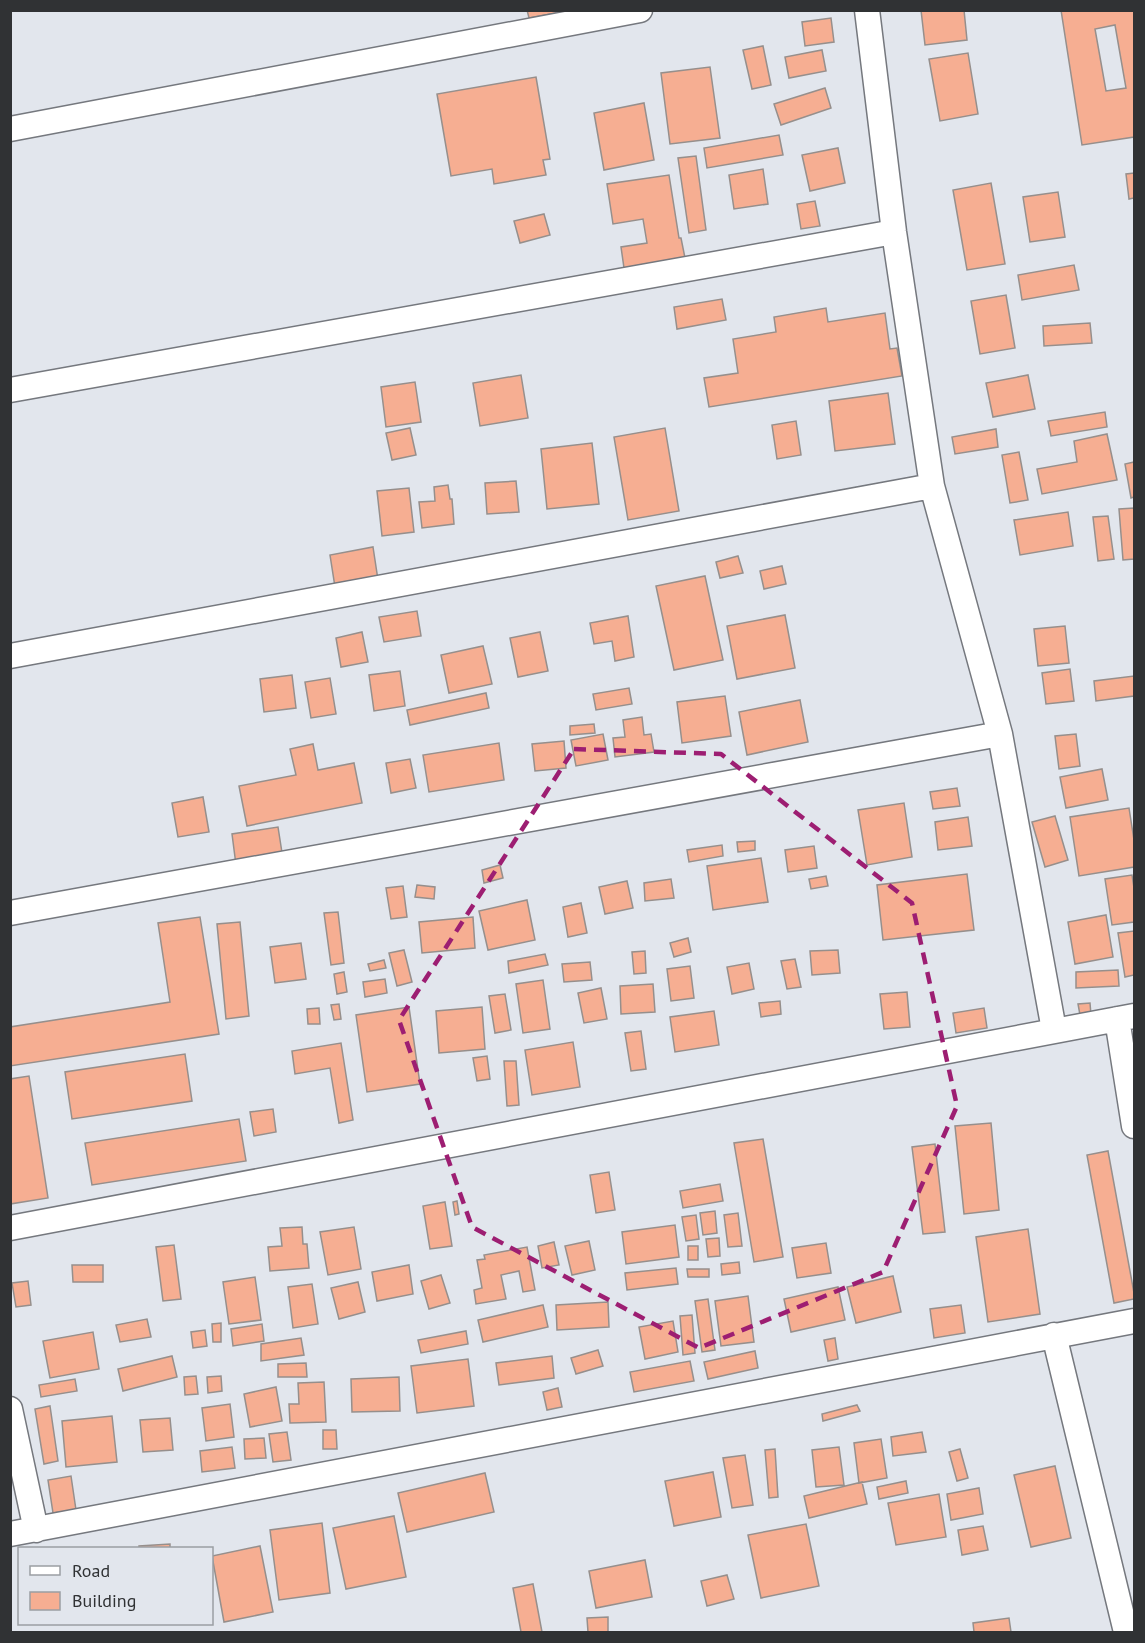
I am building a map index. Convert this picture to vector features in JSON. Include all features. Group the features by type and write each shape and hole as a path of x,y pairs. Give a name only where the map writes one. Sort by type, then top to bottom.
{"street":[{"path":"10,129 640,10"},
{"path":"867,10 894,232 932,486 1000,734 1054,1030"},
{"path":"10,390 894,232"},
{"path":"10,656 932,486"},
{"path":"10,913 1000,734"},
{"path":"10,1228 1126,1018 1134,1126"},
{"path":"10,1534 1134,1321"},
{"path":"1054,1335 1126,1632"},
{"path":"10,1409 36,1530"}],"highlighted area":[{"path":"574,749 721,754 912,903 957,1106 883,1272 699,1348 472,1227 399,1020"}],"building":[{"path":"527,10 555,10 556,13 529,18"},
{"path":"921,10 964,10 967,40 925,45"},
{"path":"1061,10 1134,10 1134,137 1082,145","holes":["1115,25 1126,88 1106,91 1095,29"]},
{"path":"831,18 834,42 805,46 802,22"},
{"path":"763,46 771,85 752,89 743,50"},
{"path":"822,50 826,71 789,78 785,57"},
{"path":"968,53 978,114 940,121 929,59"},
{"path":"710,67 720,138 670,144 661,73"},
{"path":"536,77 550,159 543,160 546,175 494,184 492,169 451,176 437,94"},
{"path":"825,88 831,108 781,125 774,104"},
{"path":"644,103 654,160 604,170 594,113"},
{"path":"779,135 783,155 707,168 704,148"},
{"path":"838,148 845,183 810,191 802,155"},
{"path":"696,156 706,230 689,233 678,158"},
{"path":"763,169 768,204 734,209 729,175"},
{"path":"1134,173 1134,198 1129,199 1126,174"},
{"path":"669,175 679,238 681,238 685,258 624,268 621,247 647,243 643,219 613,224 607,184"},
{"path":"991,183 1005,264 967,270 953,190"},
{"path":"1058,192 1065,237 1030,242 1023,197"},
{"path":"815,201 820,226 801,229 797,204"},
{"path":"544,214 550,235 520,243 514,221"},
{"path":"1074,265 1079,290 1022,300 1018,275"},
{"path":"1006,295 1015,348 980,354 971,301"},
{"path":"722,299 726,320 677,329 674,307"},
{"path":"826,308 828,322 885,313 890,349 897,348 902,376 709,407 704,378 738,373 733,339 776,332 774,317"},
{"path":"1090,323 1092,343 1044,346 1043,326"},
{"path":"521,375 528,418 480,426 473,383"},
{"path":"1028,375 1035,409 993,417 986,383"},
{"path":"415,382 421,422 386,427 381,387"},
{"path":"888,393 895,444 835,451 829,401"},
{"path":"1105,412 1107,427 1051,436 1048,421"},
{"path":"796,421 801,455 777,459 772,425"},
{"path":"410,428 416,455 392,460 386,433"},
{"path":"665,428 679,511 628,520 614,437"},
{"path":"996,429 998,447 955,454 952,437"},
{"path":"1107,434 1117,480 1042,494 1037,469 1077,462 1074,441"},
{"path":"592,443 599,504 547,509 541,449"},
{"path":"1019,452 1028,500 1010,503 1002,455"},
{"path":"1134,462 1134,497 1131,498 1125,464"},
{"path":"516,481 519,512 487,514 485,483"},
{"path":"448,485 450,499 452,499 454,524 422,528 419,502 435,501 434,487"},
{"path":"409,488 414,532 382,536 377,491"},
{"path":"1134,508 1134,559 1123,560 1119,509"},
{"path":"1068,512 1073,546 1020,555 1014,520"},
{"path":"1108,516 1114,559 1098,561 1093,517"},
{"path":"373,547 378,580 335,587 330,555"},
{"path":"738,556 743,573 720,578 716,562"},
{"path":"782,566 786,584 764,589 760,571"},
{"path":"705,576 723,660 674,670 656,586"},
{"path":"417,611 421,636 384,642 379,617"},
{"path":"785,615 795,668 737,679 727,626"},
{"path":"628,616 634,657 615,661 612,641 594,644 590,623"},
{"path":"1065,626 1069,663 1038,666 1034,629"},
{"path":"362,632 368,662 341,667 336,638"},
{"path":"540,632 548,671 518,677 510,638"},
{"path":"483,646 492,684 449,693 441,655"},
{"path":"1070,669 1074,701 1046,704 1042,673"},
{"path":"400,671 405,706 374,711 369,675"},
{"path":"292,675 296,708 264,712 260,679"},
{"path":"1134,676 1134,696 1096,701 1094,681"},
{"path":"330,678 336,714 311,718 305,682"},
{"path":"629,688 632,704 596,710 593,694"},
{"path":"486,693 489,708 410,725 407,710"},
{"path":"725,696 731,736 682,743 677,702"},
{"path":"800,700 808,742 747,755 739,712"},
{"path":"642,717 644,735 651,734 654,752 615,757 613,738 625,737 623,720"},
{"path":"594,724 595,733 570,735 570,726"},
{"path":"603,734 608,760 576,766 571,740"},
{"path":"1076,734 1080,766 1059,769 1055,736"},
{"path":"564,741 566,768 535,771 532,744"},
{"path":"499,743 504,780 429,792 423,755"},
{"path":"313,744 318,770 354,763 362,803 247,826 239,786 296,775 290,749"},
{"path":"410,759 416,788 391,793 386,763"},
{"path":"1102,769 1108,800 1066,808 1060,777"},
{"path":"957,788 960,806 933,809 930,792"},
{"path":"203,797 209,832 178,837 172,803"},
{"path":"904,803 912,857 867,865 858,810"},
{"path":"1129,808 1134,840 1134,867 1079,876 1070,817"},
{"path":"1055,816 1068,860 1045,867 1032,822"},
{"path":"968,817 972,846 938,850 935,822"},
{"path":"278,827 283,859 236,865 232,834"},
{"path":"755,841 755,850 738,852 737,842"},
{"path":"722,845 723,856 689,862 687,850"},
{"path":"814,846 817,868 788,872 785,850"},
{"path":"761,858 768,902 713,910 707,866"},
{"path":"500,865 503,878 484,883 482,870"},
{"path":"967,874 974,930 883,940 877,885"},
{"path":"1132,875 1134,922 1112,925 1105,879"},
{"path":"826,876 828,886 811,889 809,879"},
{"path":"671,879 674,898 645,901 644,883"},
{"path":"627,881 633,908 605,914 599,887"},
{"path":"417,885 435,887 434,899 415,897"},
{"path":"403,886 407,917 391,919 386,888"},
{"path":"527,900 535,940 488,950 479,911"},
{"path":"581,903 587,933 568,937 563,907"},
{"path":"338,912 344,963 331,965 324,913"},
{"path":"1106,915 1113,957 1075,964 1068,922"},
{"path":"200,917 219,1034 10,1066 10,1027 170,1002 158,923"},
{"path":"473,917 475,948 422,953 419,922"},
{"path":"240,922 249,1016 226,1019 217,924"},
{"path":"1134,931 1134,975 1125,977 1118,933"},
{"path":"688,938 691,952 674,957 670,943"},
{"path":"301,943 306,979 275,983 270,947"},
{"path":"404,950 412,982 397,986 389,953"},
{"path":"838,950 840,973 812,975 810,951"},
{"path":"645,951 646,973 634,974 632,952"},
{"path":"545,954 548,965 509,973 508,961"},
{"path":"795,959 801,987 787,989 781,961"},
{"path":"384,960 386,968 370,971 368,964"},
{"path":"590,962 592,980 564,982 562,964"},
{"path":"749,963 754,989 732,994 727,967"},
{"path":"690,966 694,998 671,1001 667,969"},
{"path":"1118,970 1119,986 1076,988 1076,972"},
{"path":"344,972 347,992 337,994 334,974"},
{"path":"385,979 387,993 365,997 363,982"},
{"path":"543,980 550,1029 523,1033 516,984"},
{"path":"653,984 655,1012 621,1014 620,986"},
{"path":"601,988 607,1019 584,1023 578,993"},
{"path":"907,992 910,1027 884,1029 880,994"},
{"path":"505,994 511,1030 495,1033 489,996"},
{"path":"780,1001 781,1014 761,1017 759,1003"},
{"path":"1090,1003 1091,1015 1080,1015 1078,1004"},
{"path":"339,1004 341,1019 334,1020 331,1005"},
{"path":"409,1007 420,1084 367,1092 356,1015"},
{"path":"482,1007 485,1049 439,1053 436,1011"},
{"path":"319,1008 320,1024 308,1024 307,1009"},
{"path":"984,1008 987,1028 956,1033 953,1013"},
{"path":"714,1011 719,1045 675,1052 670,1017"},
{"path":"641,1031 646,1069 631,1071 625,1033"},
{"path":"573,1042 580,1087 532,1095 525,1050"},
{"path":"341,1043 353,1120 339,1123 330,1068 295,1074 292,1051"},
{"path":"185,1054 192,1101 72,1119 65,1072"},
{"path":"487,1056 490,1079 477,1081 473,1058"},
{"path":"504,1061 516,1061 519,1105 507,1106"},
{"path":"29,1076 48,1198 10,1204 10,1079"},
{"path":"273,1109 276,1132 254,1136 250,1112"},
{"path":"239,1119 246,1161 92,1185 85,1143"},
{"path":"991,1123 999,1210 964,1214 955,1126"},
{"path":"763,1139 783,1257 754,1262 734,1143"},
{"path":"935,1144 945,1232 923,1234 912,1147"},
{"path":"1108,1151 1134,1293 1134,1299 1114,1303 1087,1155"},
{"path":"609,1172 615,1210 596,1213 590,1175"},
{"path":"720,1184 723,1201 683,1208 680,1191"},
{"path":"457,1201 459,1214 455,1215 453,1202"},
{"path":"445,1202 452,1246 430,1249 423,1206"},
{"path":"715,1211 717,1233 703,1235 700,1213"},
{"path":"738,1213 742,1246 728,1247 724,1215"},
{"path":"696,1215 699,1239 686,1241 682,1217"},
{"path":"675,1225 679,1257 626,1264 622,1232"},
{"path":"302,1227 303,1244 307,1244 309,1268 270,1271 268,1247 282,1246 280,1228"},
{"path":"354,1227 361,1269 328,1275 320,1232"},
{"path":"1028,1229 1040,1314 988,1322 976,1237"},
{"path":"719,1238 720,1256 708,1257 706,1239"},
{"path":"589,1241 595,1270 572,1275 565,1246"},
{"path":"554,1242 559,1265 542,1268 538,1246"},
{"path":"826,1243 831,1273 797,1278 792,1248"},
{"path":"174,1245 181,1299 163,1301 156,1247"},
{"path":"688,1246 698,1246 698,1260 688,1260"},
{"path":"527,1247 535,1290 523,1292 519,1271 501,1275 506,1299 476,1304 474,1290 482,1288 477,1260 485,1259 484,1255"},
{"path":"739,1262 740,1273 722,1275 721,1264"},
{"path":"72,1265 103,1265 103,1282 73,1282"},
{"path":"409,1265 413,1294 377,1301 372,1272"},
{"path":"676,1268 678,1284 627,1290 625,1273"},
{"path":"687,1269 709,1269 709,1277 688,1277"},
{"path":"441,1275 450,1303 429,1309 421,1281"},
{"path":"893,1276 901,1312 856,1323 847,1287"},
{"path":"255,1277 261,1320 229,1324 223,1282"},
{"path":"28,1281 31,1305 16,1307 12,1283"},
{"path":"358,1282 365,1312 339,1319 331,1288"},
{"path":"312,1284 318,1324 293,1328 288,1287"},
{"path":"838,1287 845,1320 791,1332 784,1299"},
{"path":"748,1296 754,1342 721,1346 715,1301"},
{"path":"708,1299 715,1350 702,1352 695,1301"},
{"path":"608,1302 609,1327 557,1330 556,1305"},
{"path":"543,1305 548,1327 483,1342 478,1320"},
{"path":"961,1305 965,1333 934,1338 930,1309"},
{"path":"692,1315 695,1353 683,1355 680,1316"},
{"path":"147,1319 151,1337 120,1342 116,1325"},
{"path":"673,1321 678,1352 645,1359 639,1327"},
{"path":"221,1323 221,1342 213,1342 212,1324"},
{"path":"262,1324 264,1341 233,1346 231,1329"},
{"path":"205,1330 207,1346 193,1348 191,1332"},
{"path":"466,1331 468,1344 421,1353 418,1340"},
{"path":"93,1332 99,1369 50,1378 43,1341"},
{"path":"301,1338 304,1355 261,1361 261,1344"},
{"path":"835,1338 838,1359 828,1361 824,1340"},
{"path":"598,1350 603,1366 576,1374 571,1358"},
{"path":"755,1351 758,1368 708,1379 704,1362"},
{"path":"172,1356 177,1377 123,1391 118,1369"},
{"path":"552,1356 554,1378 499,1385 496,1363"},
{"path":"468,1359 474,1406 417,1413 411,1366"},
{"path":"690,1361 694,1381 634,1392 630,1372"},
{"path":"306,1363 307,1377 278,1377 278,1364"},
{"path":"196,1376 198,1394 185,1395 184,1377"},
{"path":"221,1376 222,1391 208,1393 207,1377"},
{"path":"399,1377 400,1411 352,1412 351,1379"},
{"path":"75,1379 77,1391 41,1397 39,1385"},
{"path":"324,1382 326,1422 290,1423 289,1404 299,1404 298,1383"},
{"path":"276,1387 282,1421 250,1427 244,1394"},
{"path":"558,1388 562,1407 547,1410 543,1392"},
{"path":"230,1404 234,1437 206,1441 202,1408"},
{"path":"857,1405 860,1411 823,1421 822,1414"},
{"path":"50,1406 58,1461 44,1464 35,1409"},
{"path":"112,1416 117,1462 66,1467 62,1421"},
{"path":"170,1418 173,1450 143,1452 140,1420"},
{"path":"323,1430 336,1430 337,1449 323,1449"},
{"path":"287,1432 291,1460 273,1462 269,1434"},
{"path":"922,1432 926,1452 893,1456 891,1437"},
{"path":"264,1438 266,1458 245,1459 244,1439"},
{"path":"881,1439 887,1478 859,1483 854,1443"},
{"path":"232,1447 235,1468 202,1472 200,1451"},
{"path":"839,1447 844,1485 816,1487 812,1450"},
{"path":"775,1449 778,1497 769,1498 765,1450"},
{"path":"960,1449 968,1478 957,1481 949,1452"},
{"path":"745,1455 753,1505 732,1508 723,1458"},
{"path":"1055,1466 1071,1538 1031,1547 1014,1475"},
{"path":"713,1472 721,1517 674,1526 665,1481"},
{"path":"485,1473 494,1512 407,1532 398,1493"},
{"path":"71,1476 76,1510 53,1513 48,1480"},
{"path":"906,1481 908,1493 879,1499 877,1487"},
{"path":"862,1482 867,1504 809,1518 804,1496"},
{"path":"979,1488 983,1514 951,1520 947,1494"},
{"path":"939,1494 946,1537 896,1545 888,1503"},
{"path":"394,1516 406,1577 346,1589 333,1528"},
{"path":"322,1523 330,1593 279,1600 270,1530"},
{"path":"806,1524 819,1586 761,1598 748,1535"},
{"path":"983,1526 988,1550 962,1555 958,1530"},
{"path":"170,1544 170,1547 139,1546"},
{"path":"260,1546 273,1612 224,1622 213,1556"},
{"path":"645,1560 652,1597 596,1608 589,1571"},
{"path":"727,1575 734,1599 707,1606 701,1581"},
{"path":"533,1584 542,1632 521,1632 513,1588"},
{"path":"608,1617 608,1632 588,1632 587,1618"},
{"path":"1009,1618 1011,1632 974,1632 973,1623"}]}
